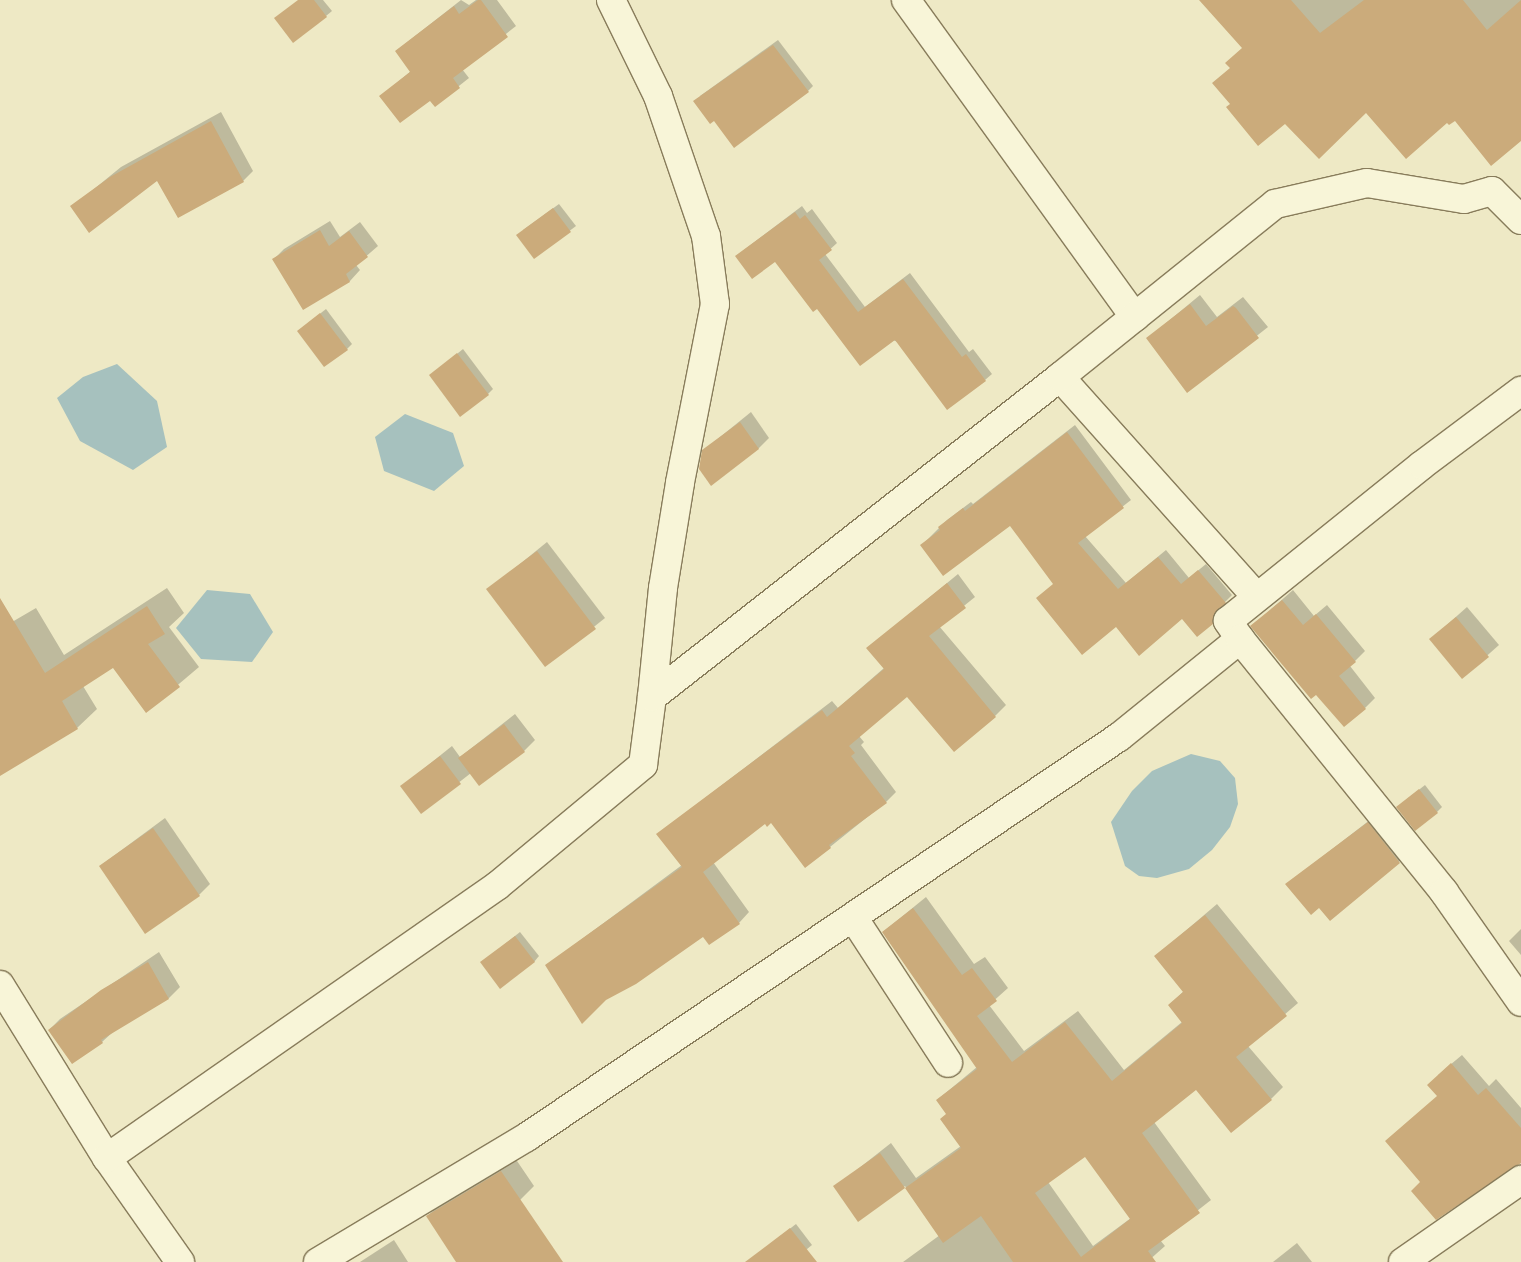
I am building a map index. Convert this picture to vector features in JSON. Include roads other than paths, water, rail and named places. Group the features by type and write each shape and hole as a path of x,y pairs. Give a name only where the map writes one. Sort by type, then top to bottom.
{"street":[{"path":"106,1158 424,939 497,886 643,765 663,588 680,483 715,304 706,236 665,115 611,0"},
{"path":"906,0 1135,317"},
{"path":"652,697 1060,377 1274,204 1367,183 1464,198 1492,191 1521,220"},
{"path":"1060,377 1257,597"},
{"path":"1521,391 1422,465 1228,621 1240,639 1444,892 1521,1002"},
{"path":"318,1262 527,1137 853,917 1119,737 1240,639"},
{"path":"853,917 948,1064"},
{"path":"0,985 106,1158 180,1262"},
{"path":"1403,1262 1521,1180"}],"water":[{"path":"117,364 157,401 167,447 133,470 80,441 57,398 83,377"},
{"path":"405,414 453,433 464,466 434,491 384,471 375,437"},
{"path":"207,590 250,594 273,632 252,662 201,659 176,628"},
{"path":"1191,754 1220,761 1235,778 1238,804 1230,827 1212,850 1189,869 1157,878 1139,876 1125,866 1111,822 1132,791 1152,771"}]}
